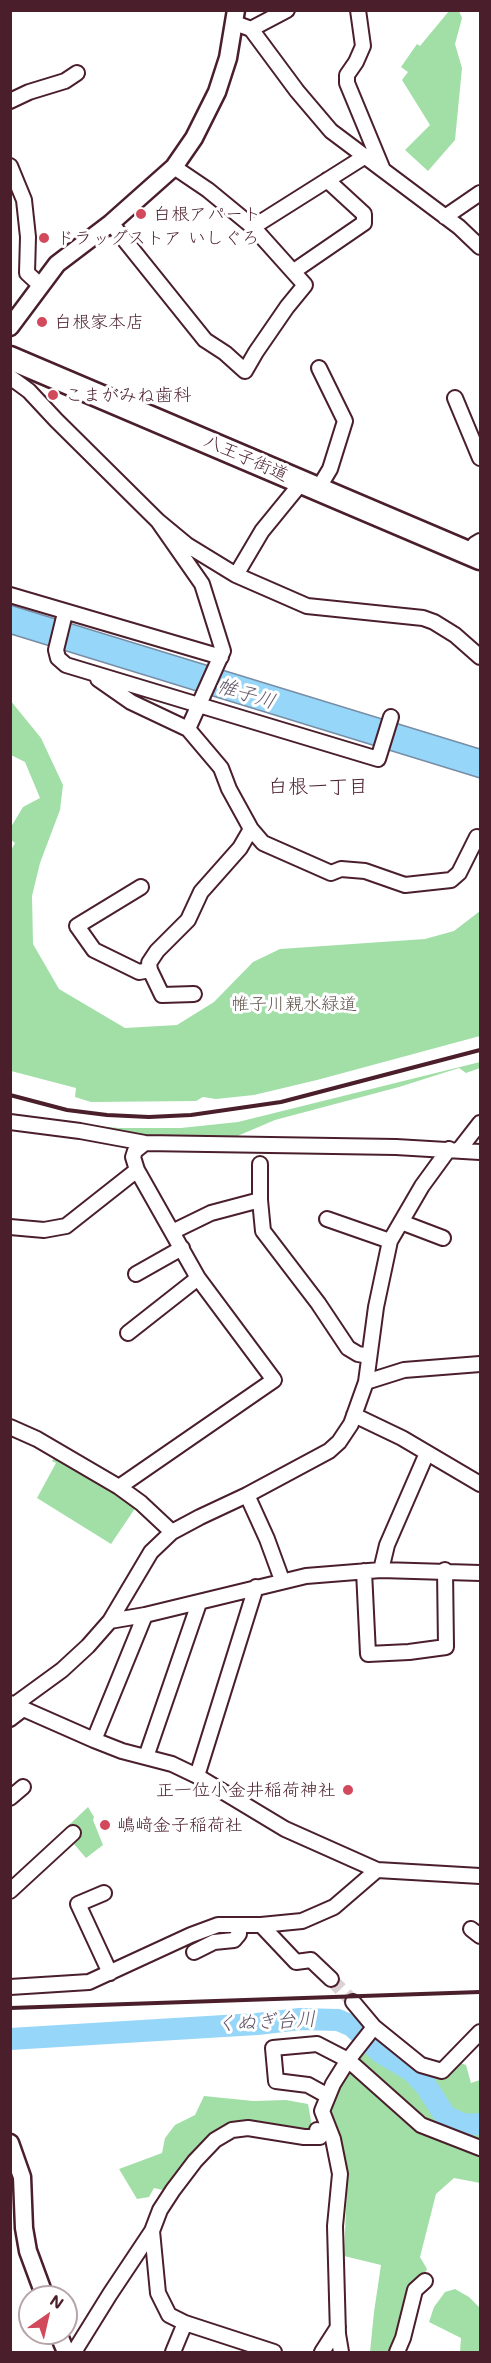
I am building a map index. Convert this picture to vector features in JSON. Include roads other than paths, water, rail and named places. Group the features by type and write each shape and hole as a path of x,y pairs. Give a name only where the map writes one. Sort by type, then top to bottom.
{"highway":[{"name":"八王子街道","path":"16,370 476,551"}],"street":[{"path":"251,29 286,10"},
{"path":"358,10 363,46 347,75 347,83 383,170"},
{"path":"10,327 57,264 111,224 174,167 194,138 217,92 228,58 236,17 251,29 331,131 446,217 480,247"},
{"path":"10,101 29,92 65,81 77,73"},
{"path":"253,227 364,157"},
{"path":"10,166 24,200 28,237 27,273 40,285"},
{"path":"111,224 205,340 225,353 245,371 281,316 305,285 253,227 208,190 174,167"},
{"path":"294,271 364,223 364,214 327,180"},
{"path":"446,217 480,193"},
{"path":"236,574 261,531 330,469 345,421 319,368"},
{"path":"16,370 158,521 187,545 236,574 307,606 423,618 446,629 480,657"},
{"path":"456,398 480,457"},
{"path":"158,521 202,584 219,632 223,651 188,729"},
{"path":"10,595 65,615 220,659"},
{"path":"65,615 56,650 58,658 66,665 199,703 378,759 391,717"},
{"path":"89,672 132,702 188,729 221,768 229,789 251,830 264,843 331,873 341,869 365,871 405,885 451,880 459,873 477,837"},
{"path":"194,994 162,995 149,963 157,951 188,920 201,892 240,848 251,830"},
{"path":"141,887 77,926 94,950 139,972 150,970"},
{"path":"10,1122 80,1131 145,1143 260,1153 454,1150 480,1152"},
{"path":"10,1719 16,1706 62,1670 110,1621 151,1552 172,1532 329,1451 346,1432 366,1382 376,1307 387,1264 390,1241 422,1186 480,1123"},
{"path":"119,1487 274,1380 198,1278 137,1170 133,1157 135,1151 145,1143"},
{"path":"260,1153 263,1232 318,1303 348,1348 358,1354 369,1356"},
{"path":"10,1227 44,1230 66,1226 137,1170"},
{"path":"172,1232 211,1213 260,1200"},
{"path":"327,1218 390,1241"},
{"path":"401,1222 443,1238"},
{"path":"136,1274 182,1248"},
{"path":"128,1333 198,1278"},
{"path":"366,1382 404,1370 480,1364"},
{"path":"354,1415 402,1438 480,1482"},
{"path":"10,1427 37,1439 119,1487 141,1503 172,1532"},
{"path":"381,1570 387,1545 427,1453"},
{"path":"247,1495 282,1580"},
{"path":"110,1621 199,1603 282,1580 306,1576 381,1570 445,1570 480,1573"},
{"path":"364,1571 368,1653 409,1652 446,1647 445,1570"},
{"path":"197,1776 256,1587"},
{"path":"146,1757 199,1603"},
{"path":"94,1740 145,1615"},
{"path":"16,1706 94,1740 172,1764 197,1776 285,1829 377,1870 480,1876"},
{"path":"10,1798 23,1787"},
{"path":"10,1891 73,1833"},
{"path":"10,1987 89,1982 218,1925 261,1925 302,1921 334,1907 377,1870"},
{"path":"104,1893 78,1904 110,1973"},
{"path":"194,1952 214,1942 234,1940 239,1934 239,1925"},
{"path":"261,1925 296,1962 311,1960 331,1979"},
{"path":"353,2002 368,2035 421,2065 442,2071 480,2032"},
{"path":"75,2352 152,2231 160,2210 195,2161 215,2140 232,2130 248,2128 304,2137 320,2137 318,2119 328,2096 348,2060 368,2035"},
{"path":"328,2096 308,2085 276,2081 273,2049 317,2044 348,2060 422,2126 480,2148"},
{"path":"318,2119 333,2139 340,2174 336,2226 340,2352"},
{"path":"10,2143 22,2177 24,2228 28,2251 41,2285"},
{"path":"152,2231 158,2293 169,2315 184,2323 274,2352"},
{"path":"397,2352 403,2338 415,2290 425,2281"},
{"path":"173,2352 184,2323"},
{"path":"322,2352 338,2327"}],"water":[{"name":"帷子川","path":"10,605 480,749 480,778 11,634"}],"waterway":[{"name":"くぬぎ台川","path":"10,2039 257,2024 300,2019 338,2020 352,2026 380,2052 412,2071 426,2086 446,2117 465,2125 480,2124"}],"tunnel":[{"path":"331,1979 353,2002"}],"railway":[{"path":"10,1095 67,1110 107,1115 149,1117 191,1115 281,1102 480,1050"},
{"path":"10,2008 480,1992"}],"place":[{"name":"白根アパート","path":"141,214"},
{"name":"ドラッグストア いしぐろ","path":"44,238"},
{"name":"白根家本店","path":"42,322"},
{"name":"こまがみね歯科","path":"53,395"},
{"name":"正一位小金井稲荷神社","path":"348,1790"},
{"name":"嶋﨑金子稲荷社","path":"105,1825"}],"district":[{"name":"白根一丁目","path":"318,787"}],"park label":[{"name":"帷子川親水緑道","path":"294,1004"}]}
